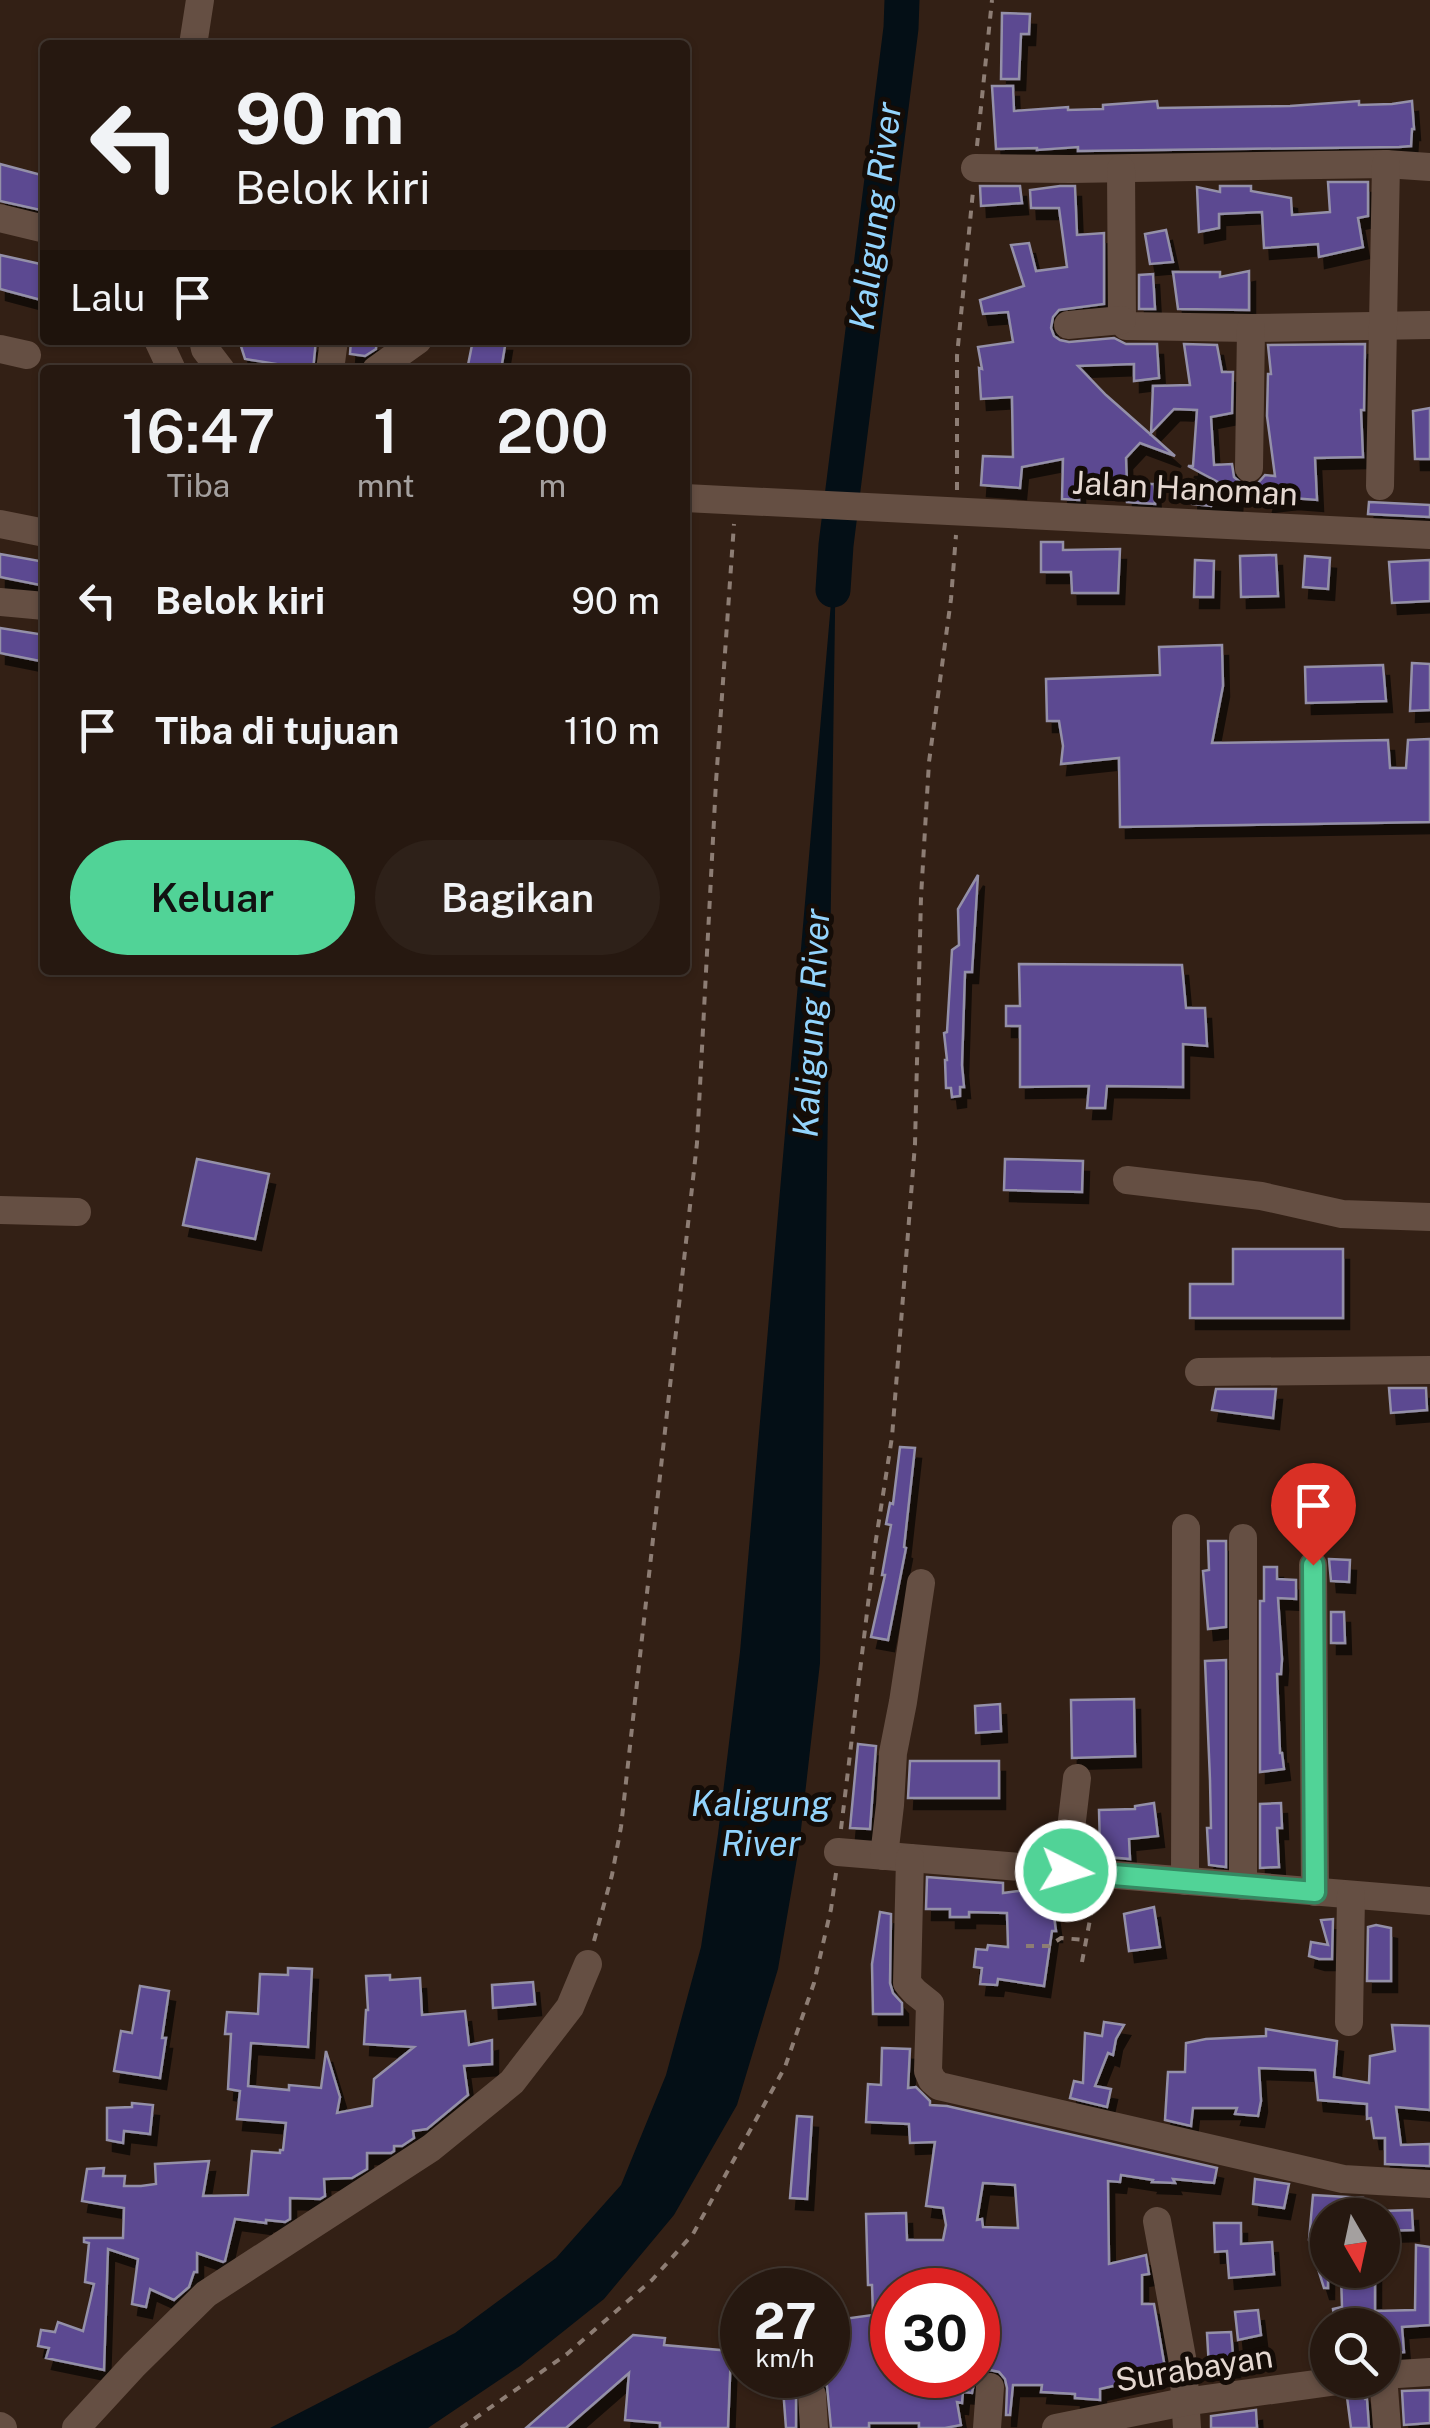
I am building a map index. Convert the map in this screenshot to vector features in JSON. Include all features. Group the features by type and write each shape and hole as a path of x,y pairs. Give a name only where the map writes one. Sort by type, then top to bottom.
{"street":[{"path":"194,40 200,0"},
{"path":"975,168 1386,164 1430,168"},
{"path":"1380,486 1386,164"},
{"path":"1122,169 1124,325 1430,325"},
{"path":"0,218 40,228"},
{"path":"1068,325 1122,320"},
{"path":"1249,468 1252,328"},
{"path":"383,365 411,345"},
{"name":"Jalan Hanoman","path":"690,498 1430,535"},
{"path":"0,524 40,532"},
{"path":"0,602 40,606"},
{"path":"1128,1180 1260,1196 1342,1214 1430,1218"},
{"path":"0,1210 77,1212"},
{"path":"1199,1372 1430,1370"},
{"path":"1184,1882 1186,1528"},
{"path":"1242,1886 1243,1538"},
{"path":"1313,1565 1315,1892"},
{"path":"921,1583 892,1753 890,1805 908,1983 930,2004 928,2071 932,2080 938,2086 1343,2178 1430,2184"},
{"path":"1066,1871 1077,1778"},
{"path":"838,1852 1430,1901"},
{"path":"1349,2022 1351,1895"},
{"path":"76,2428 206,2294 431,2148 512,2082 570,2007 588,1964"},
{"path":"1156,2221 1183,2363 1186,2415"},
{"path":"1400,2374 1430,2372"},
{"name":"Surabayan","path":"1056,2428 1186,2415 1310,2388"},
{"path":"812,2398 814,2428"},
{"path":"988,2428 989,2398"},
{"path":"1385,2398 1388,2428"}],"path":[{"path":"461,2428 566,2354 652,2280 693,2234 756,2124 790,2054 831,1909 892,1437 915,1144 921,897 929,762 950,599 947,512 957,356 992,0"},
{"path":"588,1964 612,1875 620,1827 697,1143 736,500"},
{"path":"1082,1962 1100,1874"},
{"path":"1026,1946 1049,1946 1061,1938 1085,1940"}],"water":[{"name":"Kaligung River","path":"836,545 820,1663 799,1847 778,1969 737,2105 674,2215 604,2299 520,2366 428,2428 270,2428 455,2333 556,2258 621,2185 666,2075 701,1947 740,1652"}],"building":[{"path":"1002,13 1030,14 1029,34 1021,34 1019,79 1001,79"},
{"path":"992,86 1013,86 1014,111 1103,109 1103,105 1157,101 1158,108 1412,101 1414,129 1411,146 1399,147 996,149"},
{"path":"0,164 40,175 40,210 0,201"},
{"path":"1328,182 1368,182 1368,216 1358,218 1363,247 1319,257 1318,244 1264,248 1262,212 1219,214 1219,228 1199,232 1197,187 1220,192 1220,186 1251,186 1251,191 1291,198 1292,215 1330,212"},
{"path":"980,186 1020,186 1022,203 981,206"},
{"path":"1075,186 1077,235 1104,233 1104,304 1059,310 1051,328 1054,336 1069,342 1114,338 1126,344 1157,344 1159,378 1134,381 1134,364 1078,366 1175,456 1140,443 1126,458 1127,484 1154,484 1155,504 1127,502 1127,490 1079,487 1079,500 1062,499 1063,459 1022,467 1020,488 981,485 983,456 1013,457 1012,397 981,399 978,347 1013,342 1008,312 983,314 980,300 1024,286 1011,245 1029,243 1036,271 1067,267 1059,208 1031,208 1030,190"},
{"path":"1166,230 1173,262 1150,264 1145,234"},
{"path":"0,255 40,264 40,300 0,289"},
{"path":"1249,271 1249,310 1178,309 1173,272 1220,272 1220,277"},
{"path":"1153,274 1155,309 1139,309 1139,275"},
{"path":"1184,344 1217,345 1222,372 1233,372 1232,413 1211,417 1214,465 1232,464 1234,477 1250,485 1265,475 1275,476 1267,416 1271,374 1268,345 1365,344 1363,457 1315,458 1317,500 1267,501 1269,493 1237,489 1236,503 1212,500 1211,506 1192,504 1193,483 1220,483 1188,466 1193,466 1197,410 1174,409 1151,433 1153,386 1190,385"},
{"path":"241,345 316,345 314,365 245,359"},
{"path":"351,345 376,345 365,356 350,354"},
{"path":"472,345 505,345 502,365 468,365"},
{"path":"1430,408 1430,459 1415,459 1413,411"},
{"path":"1369,502 1430,505 1430,517 1368,514"},
{"path":"1041,542 1063,542 1063,550 1120,549 1118,593 1072,593 1071,572 1041,572"},
{"path":"0,554 40,561 40,585 0,577"},
{"path":"1276,555 1278,596 1241,597 1240,556"},
{"path":"1305,556 1330,558 1328,589 1303,587"},
{"path":"1195,560 1214,561 1213,597 1194,597"},
{"path":"1430,560 1430,601 1392,603 1389,562"},
{"path":"0,628 40,634 40,661 0,653"},
{"path":"1222,645 1223,686 1212,743 1388,740 1390,768 1406,768 1408,740 1430,739 1430,822 1120,827 1119,758 1061,764 1059,721 1047,721 1046,679 1160,675 1159,647"},
{"path":"1412,663 1430,664 1430,710 1410,711"},
{"path":"1383,665 1386,701 1306,703 1305,667"},
{"path":"978,875 972,972 965,972 964,1087 960,1087 960,1096 952,1097 951,1088 946,1088 944,1033 952,950 959,945 958,909"},
{"path":"1019,964 1182,965 1186,1008 1205,1008 1207,1046 1183,1044 1183,1087 1107,1086 1105,1108 1087,1108 1089,1086 1020,1087 1020,1026 1006,1026 1006,1006 1020,1006"},
{"path":"197,1159 269,1174 255,1239 183,1225"},
{"path":"1005,1159 1083,1161 1082,1192 1004,1190"},
{"path":"1233,1249 1343,1249 1343,1318 1190,1318 1190,1284 1233,1284"},
{"path":"1389,1388 1426,1388 1427,1410 1391,1413"},
{"path":"1216,1389 1276,1389 1273,1418 1212,1410"},
{"path":"900,1447 915,1448 906,1548 888,1640 871,1637 885,1575 891,1525 886,1524 890,1503 893,1504"},
{"path":"1208,1541 1226,1541 1226,1627 1208,1629 1203,1571 1209,1570"},
{"path":"1329,1559 1350,1560 1349,1582 1331,1581"},
{"path":"1264,1567 1277,1567 1277,1579 1296,1580 1296,1599 1278,1598 1282,1659 1281,1674 1277,1674 1284,1769 1260,1772 1260,1601 1264,1601"},
{"path":"1331,1612 1344,1612 1345,1643 1331,1643"},
{"path":"1226,1660 1226,1867 1209,1865 1205,1661"},
{"path":"1134,1699 1135,1756 1072,1758 1071,1700"},
{"path":"1000,1704 1001,1731 976,1733 975,1706"},
{"path":"858,1744 876,1746 870,1829 850,1828"},
{"path":"910,1761 999,1761 999,1798 908,1798"},
{"path":"1154,1803 1158,1836 1129,1839 1130,1859 1086,1855 1086,1849 1100,1848 1099,1810 1135,1809"},
{"path":"1281,1803 1282,1828 1277,1828 1279,1867 1260,1868 1260,1804"},
{"path":"927,1877 1003,1883 1003,1893 1050,1887 1056,1931 1052,1931 1044,1986 998,1979 997,1985 980,1984 982,1968 974,1967 976,1949 987,1950 988,1945 1008,1947 1007,1913 969,1912 969,1917 950,1917 950,1909 926,1909"},
{"path":"1154,1907 1160,1947 1129,1951 1124,1914"},
{"path":"880,1912 891,1914 890,1983 902,2003 902,2014 873,2014 872,1964"},
{"path":"1333,1919 1332,1959 1309,1956 1311,1942 1328,1945 1321,1920"},
{"path":"1368,1927 1391,1928 1391,1981 1367,1981"},
{"path":"288,1968 312,1969 308,2047 251,2043 248,2086 321,2088 326,2051 340,2097 337,2113 372,2106 374,2079 414,2047 364,2044 366,1976 390,1975 390,1980 420,1978 422,2015 465,2011 469,2045 492,2040 492,2064 464,2066 468,2095 427,2129 413,2131 414,2138 402,2146 394,2146 391,2153 367,2153 367,2169 352,2178 324,2179 325,2196 320,2199 290,2198 290,2219 266,2223 235,2219 225,2261 197,2253 197,2272 189,2287 174,2300 150,2289 146,2307 132,2304 138,2259 108,2249 104,2370 46,2358 49,2348 38,2346 41,2330 55,2332 58,2322 83,2331 94,2284 85,2282 89,2243 84,2238 123,2238 124,2208 82,2201 87,2169 104,2168 103,2176 125,2176 124,2186 141,2186 156,2184 155,2164 209,2161 203,2196 248,2195 252,2151 283,2150 286,2123 237,2119 240,2091 228,2089 231,2034 225,2034 227,2012 258,2014 260,1974 288,1975"},
{"path":"533,1982 535,2004 493,2008 492,1985"},
{"path":"140,1986 169,1991 160,2078 114,2071 121,2031 132,2033"},
{"path":"1104,2022 1124,2025 1095,2086 1111,2089 1107,2107 1070,2098 1074,2081 1083,2083 1085,2033 1102,2036"},
{"path":"1392,2025 1430,2026 1430,2110 1396,2107 1401,2145 1430,2144 1430,2166 1385,2164 1385,2138 1374,2138 1371,2118 1367,2119 1367,2104 1318,2100 1315,2070 1259,2068 1258,2116 1235,2114 1237,2108 1193,2108 1191,2126 1165,2120 1168,2072 1185,2072 1186,2043 1266,2036 1266,2029 1337,2041 1334,2077 1369,2083 1370,2056 1395,2051"},
{"path":"882,2048 910,2049 908,2088 916,2087 930,2105 1217,2168 1214,2183 1173,2179 1175,2183 1152,2182 1121,2175 1120,2182 1108,2181 1109,2264 1146,2255 1149,2274 1142,2275 1142,2304 1154,2304 1166,2374 1100,2389 1100,2400 1041,2392 1042,2385 1013,2385 1010,2415 1006,2415 1007,2388 1000,2373 1000,2268 870,2268 868,2285 866,2214 906,2213 907,2240 943,2240 946,2225 943,2208 926,2206 935,2142 910,2143 909,2124 866,2122 868,2084 881,2085","holes":["983,2183 1015,2185 1018,2228 983,2227 982,2219 977,2220"]},
{"path":"132,2103 153,2105 150,2134 124,2131 123,2143 107,2140 107,2108 132,2107"},
{"path":"797,2116 812,2117 807,2199 790,2198"},
{"path":"1255,2179 1289,2184 1284,2208 1253,2204"},
{"path":"1313,2195 1363,2198 1313,2198"},
{"path":"1400,2210 1412,2210 1413,2230 1400,2230"},
{"path":"1214,2223 1241,2223 1241,2244 1272,2242 1274,2274 1229,2278 1227,2251 1215,2252"},
{"path":"1416,2245 1430,2247 1430,2325 1402,2327 1404,2352 1400,2352 1400,2310 1415,2310"},
{"path":"1341,2288 1375,2288 1375,2308 1338,2308 1342,2307"},
{"path":"1258,2310 1261,2335 1238,2340 1235,2312"},
{"path":"870,2315 870,2398 962,2398 962,2403 957,2402 961,2425 919,2428 919,2423 869,2423 869,2428 831,2428 828,2398 850,2398 850,2318"},
{"path":"1231,2332 1234,2366 1209,2368 1207,2333"},
{"path":"633,2335 665,2338 664,2345 720,2350 720,2398 729,2398 728,2428 660,2428 660,2423 625,2420 629,2373 566,2428 526,2428"},
{"path":"1430,2390 1430,2423 1404,2425 1402,2391"},
{"path":"784,2398 796,2398 796,2428 786,2428"},
{"path":"1347,2398 1367,2399 1369,2428 1351,2428"},
{"path":"1256,2410 1257,2428 1211,2428 1211,2416"}],"waterway":[{"name":"Kaligung River","path":"833,590 902,0"}],"route":[{"path":"1066,1871 1315,1892 1313,1565"}]}
